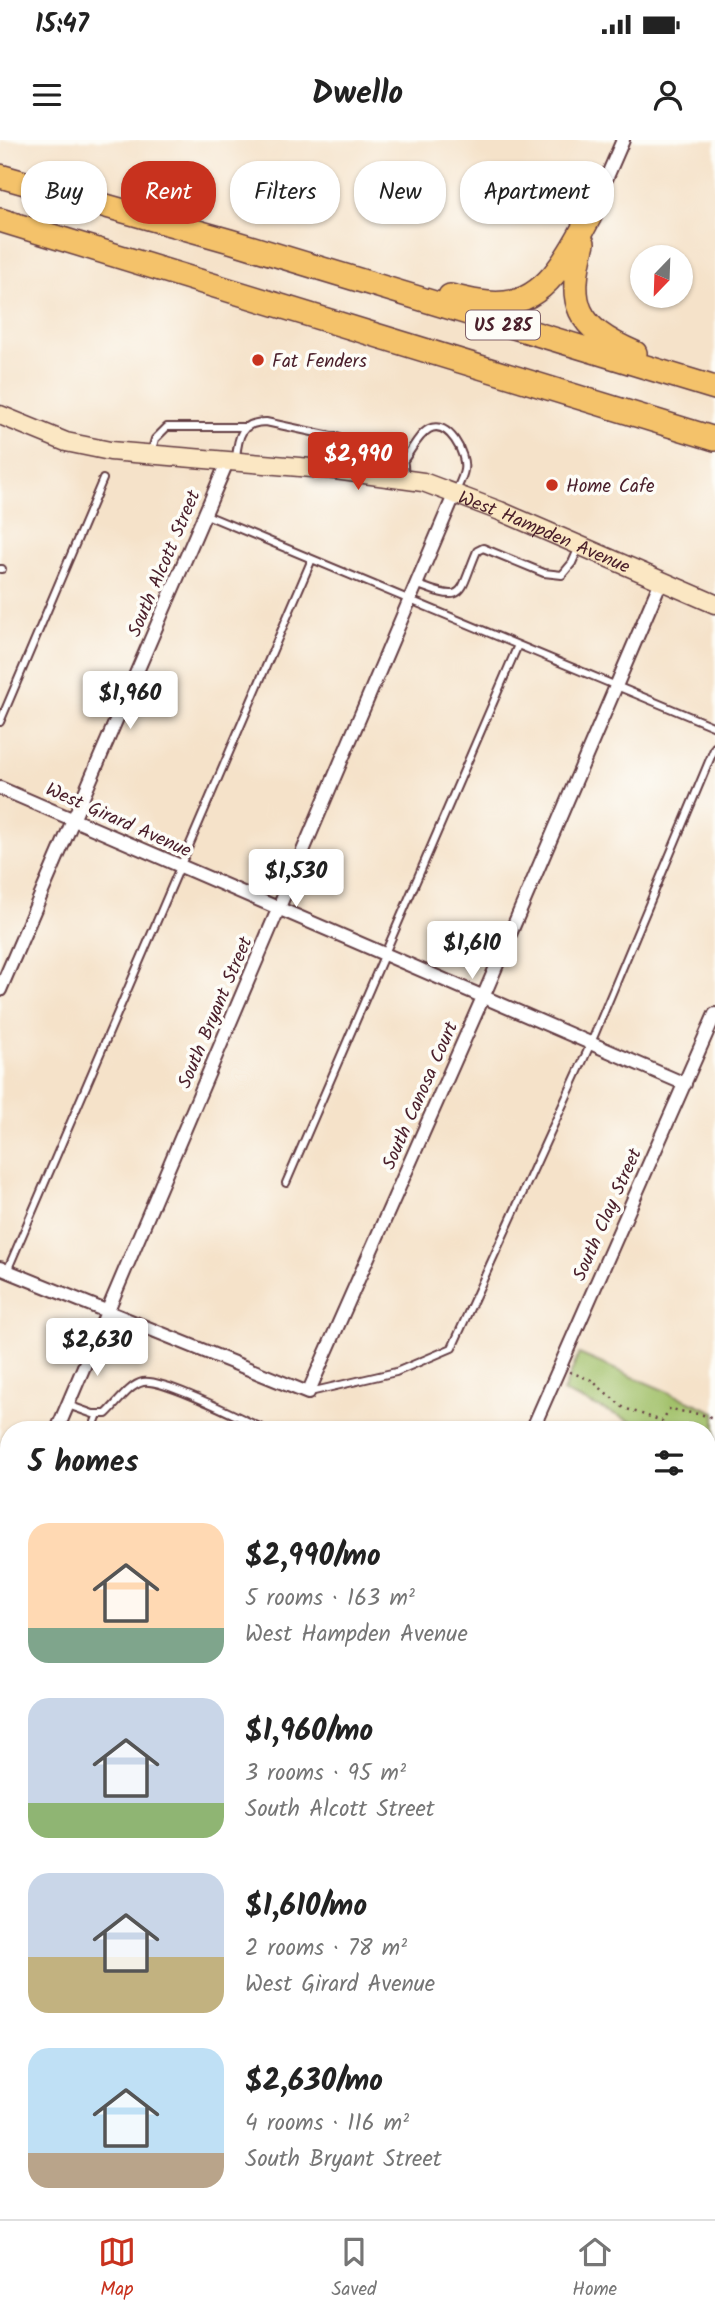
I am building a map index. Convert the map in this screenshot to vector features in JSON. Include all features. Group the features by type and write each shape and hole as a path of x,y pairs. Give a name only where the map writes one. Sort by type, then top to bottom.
{"highway":[{"name":"US 285","path":"0,176 292,260 715,388"},
{"name":"US 285","path":"0,220 715,439"},
{"path":"292,260 458,298 507,303 536,290 559,270 585,224"},
{"path":"588,224 575,286 576,300 590,327 603,338 625,349 715,388"}],"street":[{"path":"614,161 623,140"},
{"name":"West Hampden Avenue","path":"2,420 81,446 110,451 335,470 404,469 715,604"},
{"name":"South Alcott Street","path":"0,990 205,514 232,460"},
{"name":"South Bryant Street","path":"61,1421 456,493"},
{"name":"South Canosa Court","path":"308,1393 484,995 661,581"},
{"name":"West Girard Avenue","path":"0,788 685,1084"},
{"name":"South Clay Street","path":"536,1421 715,1014"},
{"path":"3,1270 308,1393"}],"lane":[{"path":"232,460 246,427 254,422 266,422 391,449 399,454 404,469"},
{"path":"151,454 155,439 167,427 246,427"},
{"path":"404,469 430,428 439,427 446,430 452,435 464,463 456,493"},
{"path":"335,470 337,438"},
{"path":"0,722 103,479"},
{"path":"205,514 715,727"},
{"path":"416,584 449,596 456,594 462,589 477,551 483,548 554,576 562,575 580,545"},
{"path":"3,1270 312,559"},
{"path":"436,611 443,594"},
{"path":"286,1183 518,645"},
{"path":"308,1393 396,1372 453,1348 591,1043 715,747"},
{"path":"68,1405 93,1414 106,1414 133,1386 152,1382 178,1390 246,1421"},
{"path":"95,1421 98,1414"}],"path":[{"path":"560,1368 592,1380 624,1408 645,1417 662,1421 670,1408 715,1419"}],"green space":[{"path":"579,1354 715,1412 715,1421 630,1421 563,1392"}],"place":[{"name":"Fat Fenders","path":"258,360"},
{"name":"Home Cafe","path":"552,485"}]}
